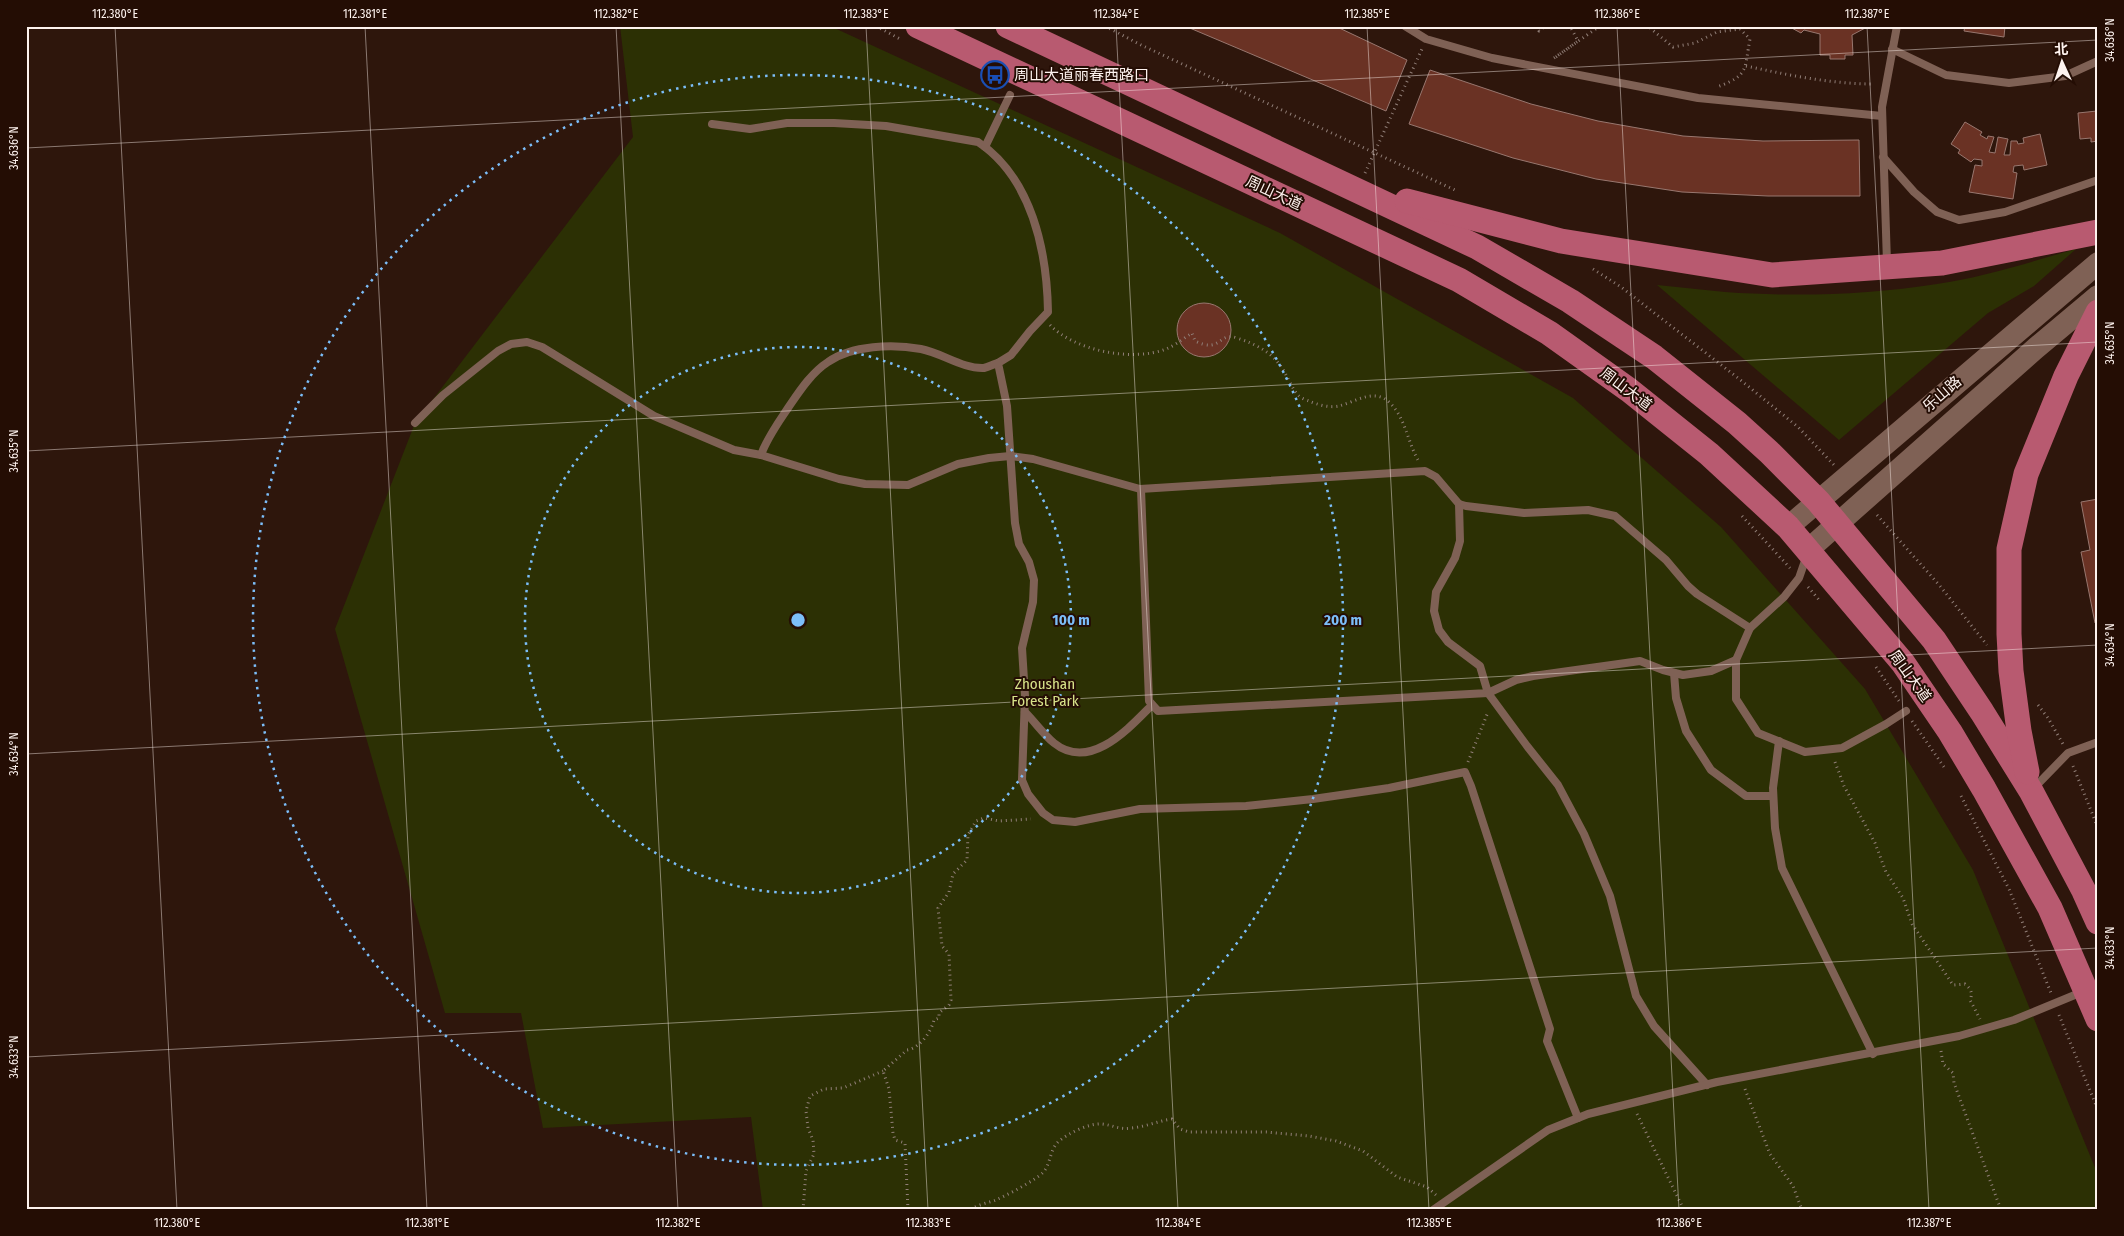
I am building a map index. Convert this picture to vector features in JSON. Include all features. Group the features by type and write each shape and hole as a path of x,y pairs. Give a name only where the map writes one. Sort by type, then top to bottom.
{"main road":[{"path":"1010,27 1352,186 1477,247 1570,301 1623,336 1654,357 1737,423 1818,501 1934,640 2031,791 2084,891 2098,922"},
{"name":"周山大道","path":"910,33 1459,280 1549,333 1629,390 1709,454 1788,527 1903,663 1950,732 2050,908 2098,1019"},
{"path":"1352,186 1561,241 1772,275 1942,264 2098,232"},
{"name":"乐山路","path":"1788,527 2098,263"},
{"name":"乐山路","path":"1808,550 2036,348 2098,296"},
{"path":"2031,791 2019,731 2011,671 2009,549 2026,474 2066,376 2098,312"}],"lane":[{"path":"1405,26 1426,39 1492,58 1698,98 1882,116"},
{"path":"1888,268 1882,116 1897,26"},
{"path":"1892,49 1946,75 2010,83 2065,76 2098,61"},
{"path":"985,147 1010,95"},
{"path":"712,124 750,129 787,123 886,126 978,142 1011,175 1027,203 1040,235 1048,290 1048,312 1011,355 998,363 984,368 962,363 921,349 871,348 843,353 828,362 814,374 780,420 761,455"},
{"path":"1883,157 1914,192 1937,212 1959,220 2005,212 2098,180"},
{"path":"415,423 443,395 498,351 511,344 527,342 542,347 654,416 734,450 761,455 840,479 888,486 908,484 958,464 1010,456 1033,459 1141,489 1424,471 1436,477 1459,504 1460,541 1455,558 1436,592 1434,611 1439,630 1448,642 1480,666 1488,693 1521,739 1558,785 1584,834 1610,896 1636,996 1654,1026 1707,1085"},
{"path":"998,363 1007,406 1012,502 1019,544 1029,562 1034,580 1033,602 1022,648 1025,712 1022,780 1028,794 1043,813 1053,820 1075,822 1140,809 1246,806 1313,799 1389,788 1465,772 1550,1029 1548,1041 1578,1118"},
{"path":"1141,489 1149,700 1158,711 1488,693 1516,680 1533,676 1640,662 1683,675 1711,671 1736,660"},
{"path":"1459,504 1524,513 1588,510 1615,516 1666,560 1697,594 1750,628"},
{"path":"1808,550 1799,578 1784,597 1750,628 1736,660 1736,699 1758,733 1805,752 1842,748 1906,711"},
{"path":"1674,673 1676,698 1686,731 1711,770 1746,796 1774,796"},
{"path":"1025,712 1054,743 1069,752 1094,752 1122,734 1152,705"},
{"path":"1779,741 1774,796 1775,828 1782,868 1873,1054"},
{"path":"2031,791 2068,753 2098,742"},
{"path":"1433,1210 1548,1130 1578,1118 1631,1102 1707,1085 1873,1054 1984,1029 2014,1020 2085,990"}],"path":[{"path":"876,26 910,33"},
{"path":"1442,26 1444,29 1448,26"},
{"path":"1536,26 1539,30 1545,26"},
{"path":"1541,67 1578,41 1570,26"},
{"path":"1541,67 1600,26"},
{"path":"1644,26 1650,28 1673,47 1695,43 1717,32 1740,29 1750,39 1746,66 1739,78 1717,86"},
{"path":"1352,186 1426,39"},
{"path":"1746,66 1778,73 1854,84 1886,84"},
{"path":"1043,318 1055,330 1078,343 1099,351 1116,353 1149,352 1166,349 1192,333 1195,341 1205,346 1211,346 1231,336 1251,343 1268,352 1279,362 1299,396 1318,405 1337,407 1355,399 1375,395 1388,401 1402,418 1415,455 1424,471"},
{"path":"1739,513 1821,602"},
{"path":"1875,665 1949,774"},
{"path":"1465,772 1490,706 1488,693"},
{"path":"1830,749 1844,786 1874,843 1886,872 1904,898 1912,924 1953,985 1965,984 1970,988 1972,996 1970,1000 1984,1029"},
{"path":"1959,791 2009,889 2098,1110"},
{"path":"803,1210 806,1171 814,1154 813,1140 808,1128 806,1111 810,1096 824,1089 843,1088 883,1071 907,1050 920,1044 932,1027 934,1020 939,1018 939,1013 949,1005 951,1000 949,954 942,946 938,908 950,892 953,874 967,860 968,835 976,821 984,818 999,821 1053,820"},
{"path":"1940,1040 1943,1064 1953,1073 1954,1083 2000,1210"},
{"path":"883,1071 890,1089 895,1140 905,1143 908,1210"},
{"path":"1741,1078 1770,1154 1793,1186 1802,1210"},
{"path":"1631,1102 1684,1210"},
{"path":"972,1210 1013,1191 1040,1175 1048,1167 1053,1148 1060,1140 1076,1131 1102,1124 1114,1128 1130,1129 1172,1119 1180,1129 1189,1132 1266,1132 1301,1135 1352,1145 1397,1177 1426,1187 1435,1194 1441,1203"}],"green space":[{"name":"Zhoushan Forest Park","path":"620,26 830,26 1280,233 1573,398 1721,527 1865,689 1973,870 2098,1175 2098,1210 763,1210 751,1117 543,1128 521,1013 445,1013 335,629 415,423 633,137"},
{"path":"2076,249 2034,286 1988,313 1839,440 1657,285 1725,292 1778,294 1884,291 1972,277"}],"building":[{"path":"1185,26 1335,26 1407,60 1386,111"},
{"path":"1788,26 1869,26 1852,35 1853,55 1845,55 1845,59 1830,59 1830,55 1820,55 1820,34 1804,30 1801,33"},
{"path":"1965,26 2005,26 2004,37 1964,31"},
{"path":"1430,70 1531,104 1598,121 1683,136 1763,141 1859,140 1860,196 1768,196 1682,192 1596,179 1513,158 1409,124"},
{"path":"2097,111 2098,141 2091,142 2091,138 2080,139 2078,113"},
{"path":"1965,122 1982,132 1980,135 1987,139 1988,136 1994,137 1989,152 1995,153 1998,137 2008,139 2004,155 2010,155 2011,141 2017,141 2018,144 2024,143 2023,138 2040,134 2047,165 2024,170 2023,165 2014,166 2013,172 2017,173 2013,199 1969,192 1975,165 1982,166 1982,160 1974,159 1971,162 1958,153 1960,150 1951,144"},
{"path":"1199,303 1209,303 1219,307 1227,315 1231,330 1227,345 1219,353 1209,357 1199,357 1189,353 1181,345 1177,335 1177,325 1181,315 1189,307"},
{"path":"2098,499 2098,623 2095,623 2081,552 2090,550 2081,502"}],"place":[{"name":"周山大道丽春西路口","path":"995,75"}]}
